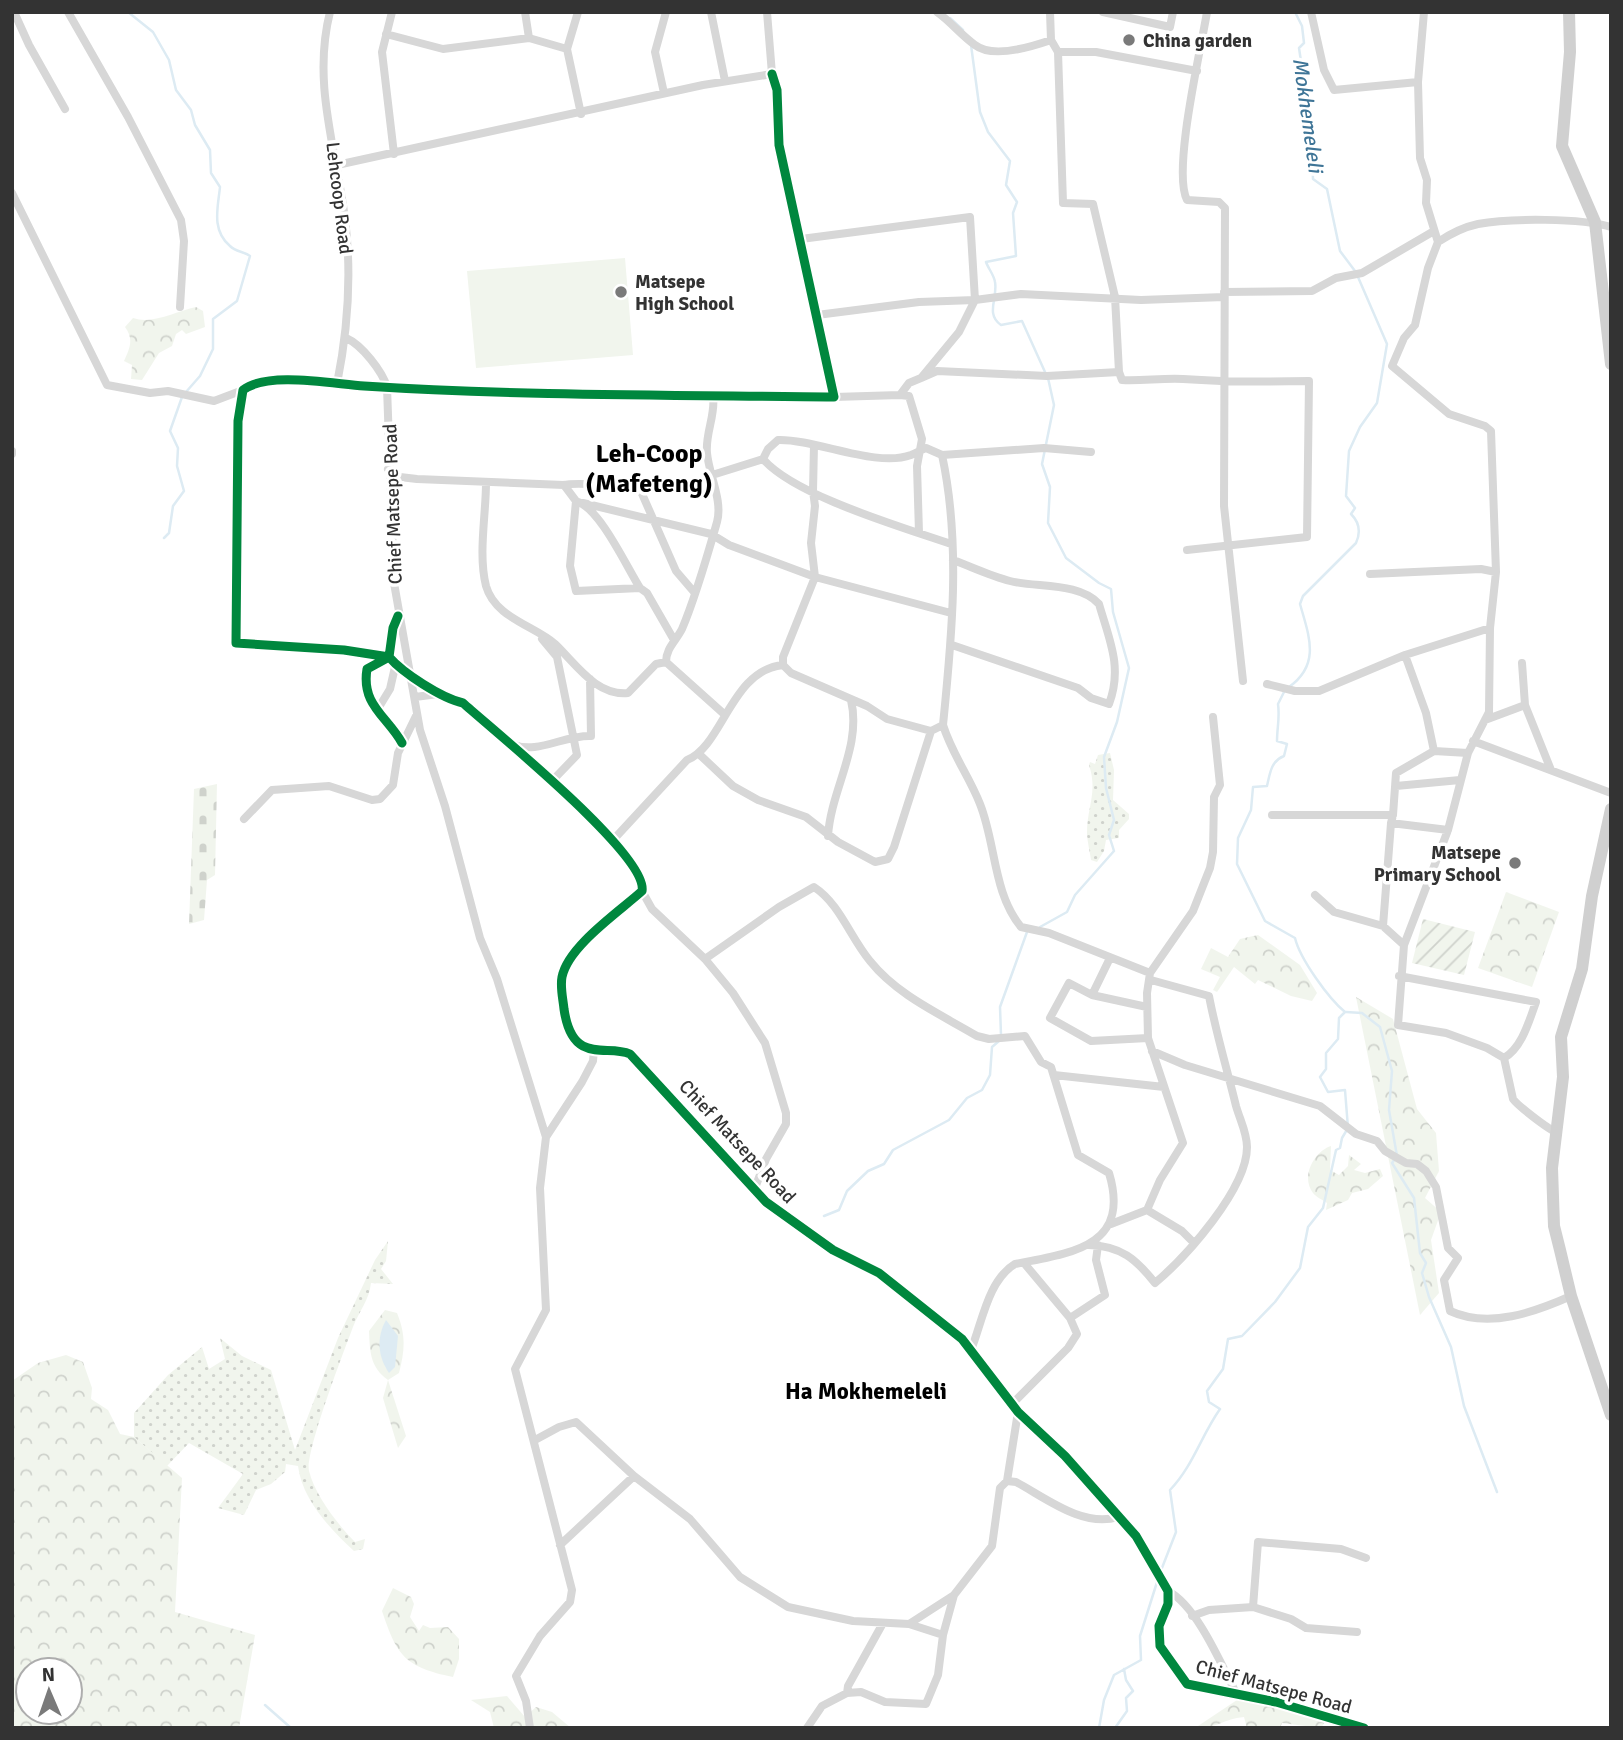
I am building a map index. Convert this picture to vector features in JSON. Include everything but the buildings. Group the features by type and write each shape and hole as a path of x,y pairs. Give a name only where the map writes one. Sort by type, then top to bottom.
{"street":[{"path":"15,12 65,109"},
{"path":"68,12 128,117 181,220 184,241 180,307"},
{"name":"Lehcoop Road","path":"330,12 322,46 321,72 348,241 346,338 337,384"},
{"path":"393,12 382,52 394,154"},
{"path":"525,12 529,38"},
{"path":"579,12 568,50 581,114"},
{"path":"664,93 655,52 666,12"},
{"path":"711,12 725,81"},
{"path":"767,12 772,74 778,90 779,145 834,397"},
{"path":"937,12 951,21 974,45 987,51 1051,40"},
{"path":"1050,12 1051,40 1058,52 1063,203 1093,204 1115,297 1119,372 1122,380 1222,383 1309,381 1307,537 1186,550"},
{"path":"1103,12 1170,27 1173,12"},
{"path":"1207,12 1196,71 1182,184 1187,200 1223,204 1224,506 1237,602 1243,681"},
{"path":"1311,12 1324,70 1334,90 1418,82"},
{"path":"1424,12 1418,82 1420,158 1427,180 1426,203 1438,242 1428,268 1415,325 1404,338 1392,366 1448,414 1485,426 1491,431 1496,572 1490,628 1489,712 1468,753 1448,830 1404,945 1399,976 1398,1025 1446,1033 1487,1048 1504,1058 1513,1099 1536,1116 1546,1128 1556,1132"},
{"path":"1569,12 1570,52 1562,146 1595,222 1611,364"},
{"path":"386,34 443,50 529,38 568,50"},
{"path":"1058,52 1096,52 1196,71"},
{"path":"337,165 581,114 664,93 772,74"},
{"path":"12,193 107,385 150,393 168,391 215,401 251,384 283,380 387,387 713,396 909,396 922,439 917,466 919,533"},
{"path":"801,239 970,217 975,300 959,332 921,377"},
{"path":"1438,242 1478,224 1595,222 1611,227"},
{"path":"817,316 919,302 975,300 1021,294 1141,300 1312,291 1336,278 1362,273 1434,231"},
{"path":"346,338 357,344 380,372 387,387"},
{"path":"900,395 909,383 937,371 1047,376 1119,372"},
{"name":"Chief Matsepe Road","path":"387,387 388,469 398,616 404,627 418,713 480,938 498,979 546,1137"},
{"path":"243,390 238,421 236,643 344,650 389,657"},
{"path":"713,396 715,404 706,443 709,476 718,509 718,520 681,632 666,654 666,662 724,714"},
{"path":"709,476 763,459 778,440 864,456 909,456 926,448 942,455 1044,448 1091,452"},
{"path":"814,445 815,506 811,543 815,577 783,657 783,665 791,673 887,719 931,731 943,725"},
{"path":"942,455 951,511 950,544 953,560 952,645 943,725 951,749 981,806 1007,907 1021,927 1049,933 1150,976 1209,996 1215,1031 1246,1136 1246,1157 1240,1174 1213,1222 1177,1264 1155,1283 1132,1257 1122,1251 1098,1245 1088,1245 1024,1263 1006,1270 990,1297 971,1350"},
{"path":"763,459 774,471 813,491 950,544"},
{"path":"388,469 409,478 564,485 573,482 598,486 639,487 676,572 694,592"},
{"path":"486,483 486,587 501,608 553,642 578,671 616,694 628,693 656,664 666,662"},
{"path":"564,485 605,528 674,640"},
{"path":"580,502 712,534 729,545 815,577 951,613"},
{"path":"580,502 570,566 576,591 640,588"},
{"path":"952,645 1078,688 1091,698 1109,704 1115,689 1116,661 1099,604 1094,598 1067,589 1010,581 953,560"},
{"path":"1370,574 1481,569 1496,572"},
{"path":"398,616 393,628 389,657 395,667 438,694 463,703 614,839 640,873 642,891 652,909 705,959 733,993 765,1043 786,1113 786,1124 766,1159 755,1188"},
{"path":"1267,684 1295,691 1319,691 1405,655 1490,628"},
{"path":"541,636 557,657 577,755 551,782"},
{"path":"1405,655 1426,713 1434,751"},
{"path":"389,657 367,669 367,690 376,712 393,727 402,743"},
{"path":"1522,663 1525,705 1551,770"},
{"path":"614,839 687,760 699,755 724,714 756,675 771,666 783,665"},
{"path":"376,712 390,689 395,667"},
{"path":"505,741 519,747 543,748 573,735 592,736 590,679"},
{"path":"415,697 438,694"},
{"path":"828,836 833,802 847,764 856,720 851,700"},
{"path":"1483,721 1525,705"},
{"path":"244,819 272,790 329,786 372,800 380,799 393,785 402,743 418,713"},
{"path":"1088,1245 1111,1224 1147,1210 1160,1180 1183,1143 1148,1038 1147,1007 1150,976 1193,911 1210,868 1214,797 1220,785 1213,717"},
{"path":"699,755 733,786 758,800 806,817 858,856 876,862 888,859 931,731"},
{"path":"1473,741 1611,793"},
{"path":"1383,926 1396,773 1434,751 1468,753"},
{"path":"1396,786 1460,780"},
{"path":"1611,809 1592,895 1582,969 1561,1037 1563,1077 1552,1168 1554,1226 1571,1296 1611,1415"},
{"path":"1272,815 1392,819 1448,830"},
{"path":"705,959 779,907 814,887 832,903 869,960 902,992 977,1036 989,1039 1025,1036 1041,1062 1051,1067 1077,1155 1109,1172 1116,1211 1111,1224"},
{"path":"530,1728 526,1701 516,1676 533,1646 571,1599 571,1584 515,1369 546,1310 540,1188 546,1137 593,1061 594,1050 583,1046 568,1028 562,978 568,964 603,925 642,891"},
{"path":"1315,895 1334,912 1383,926 1404,945"},
{"path":"1392,934 1411,930"},
{"path":"1092,995 1110,958"},
{"path":"1399,976 1536,1002 1525,1031 1511,1054 1504,1058"},
{"path":"1147,1007 1092,995 1069,983 1049,1018 1091,1041 1148,1038"},
{"name":"Chief Matsepe Road","path":"594,1050 619,1049 630,1054 766,1202 803,1231 880,1273 962,1339 1015,1408 1065,1456 1136,1536 1168,1591 1168,1604 1159,1626 1160,1646 1172,1667 1187,1684 1236,1693 1364,1728"},
{"path":"1152,1051 1185,1065 1320,1106 1356,1134 1377,1141 1385,1151 1406,1163 1417,1164 1426,1171 1436,1187 1448,1248 1458,1258 1444,1280 1450,1311 1471,1318 1529,1315 1571,1296"},
{"path":"1054,1074 1164,1087"},
{"path":"1147,1210 1182,1231 1194,1243"},
{"path":"1070,1318 1105,1295 1096,1260 1098,1245"},
{"path":"909,1624 954,1595 992,1546 1000,1488 1007,1481 1015,1408 1077,1334 1070,1318 1024,1263"},
{"path":"535,1440 559,1427 576,1423 634,1476 690,1519 728,1567 774,1601 827,1616 909,1624 943,1634"},
{"path":"560,1545 634,1476"},
{"path":"1007,1481 1016,1482 1090,1519 1105,1521 1118,1517"},
{"path":"1253,1607 1258,1542 1278,1541 1341,1549 1366,1558"},
{"path":"1168,1591 1178,1596 1192,1616 1236,1693"},
{"path":"807,1728 822,1706 847,1693 861,1692 885,1702 926,1704 938,1675 943,1634 954,1595"},
{"path":"1192,1616 1209,1610 1253,1607 1307,1628 1357,1632"},
{"path":"847,1693 848,1686 883,1623"}],"green space":[{"path":"625,258 633,355 476,368 467,271"},
{"path":"196,307 203,311 205,327 186,334 182,330 176,334 172,346 159,353 142,380 131,379 132,365 124,361 130,344 125,327 133,318 156,319"},
{"path":"1110,753 1114,770 1113,800 1129,814 1129,819 1119,830 1119,838 1106,840 1104,851 1097,862 1091,860 1087,836 1092,792 1089,765 1090,762 1095,764 1098,755"},
{"path":"217,784 215,875 207,880 204,920 189,924 194,789"},
{"path":"1506,892 1559,912 1532,987 1478,968"},
{"path":"1423,919 1475,932 1464,975 1412,963"},
{"path":"1258,935 1300,965 1317,993 1312,1001 1291,996 1258,980 1255,984 1234,967 1217,992 1213,990 1220,977 1201,969 1211,948 1228,957 1240,939"},
{"path":"1356,997 1393,1019 1417,1109 1436,1133 1439,1171 1425,1198 1441,1212 1431,1240 1439,1293 1420,1315"},
{"path":"1331,1146 1330,1170 1339,1175 1348,1166 1349,1155 1361,1164 1354,1170 1365,1173 1380,1169 1383,1176 1368,1189 1352,1193 1348,1200 1326,1210 1327,1203 1313,1193 1308,1179 1315,1159"},
{"path":"388,1241 386,1261 381,1269 393,1284 371,1283 326,1401 309,1460 309,1471 322,1500 355,1542 365,1539 363,1549 354,1551 318,1513 305,1490 298,1466 286,1464 285,1472 271,1484 256,1490 244,1515 218,1508 243,1474 189,1443 167,1466 134,1437 134,1413 168,1375 202,1347 209,1369 225,1359 220,1338 242,1356 271,1370 295,1450 338,1338 375,1260"},
{"path":"385,1310 397,1313 404,1343 399,1373 388,1380 374,1364 369,1331"},
{"path":"66,1355 83,1362 92,1388 91,1399 108,1410 120,1434 134,1437 182,1478 175,1612 255,1635 239,1728 12,1728 12,1381 38,1363"},
{"path":"388,1380 406,1436 398,1448 383,1398"},
{"path":"393,1588 411,1597 414,1604 410,1617 419,1631 423,1625 430,1628 448,1627 459,1639 459,1659 453,1677 413,1664 398,1649 382,1611"},
{"path":"507,1696 525,1717 536,1707 552,1712 571,1728 494,1728 490,1712 471,1700"},
{"path":"1243,1696 1325,1722 1321,1728 1282,1723 1280,1728 1247,1728 1244,1717 1210,1727 1195,1728"}],"shaded area":[{"path":"386,1320 398,1336 395,1367 389,1373 382,1360 380,1347"}],"waterway":[{"path":"128,12 153,32 169,60 176,90 191,110 195,125 210,150 211,173 220,187 217,210 220,233 232,248 250,256 237,301 213,319 213,349 200,376 186,392"},
{"name":"Mokhemeleli","path":"1295,12 1302,26 1304,43 1299,48 1311,128 1313,179 1327,189 1340,251 1355,271"},
{"path":"950,18 963,30"},
{"path":"971,45 980,112 988,132 1010,161 1006,185 1017,202 1013,213 1016,256 986,262 995,282 994,316 1001,325 1022,321 1045,372"},
{"name":"Mokhemeleli","path":"1289,687 1299,678 1309,659 1309,638 1300,604 1303,596 1356,543 1359,535 1358,524 1351,514 1355,508 1346,496 1349,451 1360,427 1377,403 1387,344 1358,277"},
{"path":"1040,927 1067,912 1075,895 1114,851 1109,835 1114,820 1106,788 1104,757 1117,722 1129,668 1113,612 1111,589 1066,558 1048,523 1050,487 1042,464 1054,405 1048,378"},
{"path":"164,538 169,533 173,506 184,491 177,466 178,448 170,431 182,397"},
{"name":"Mokhemeleli","path":"1160,1573 1176,1532 1170,1490 1185,1471 1220,1409 1209,1402 1207,1391 1223,1369 1228,1339 1242,1336 1275,1302 1300,1268 1308,1227 1323,1208 1336,1150 1340,1148 1348,1128 1345,1090 1328,1092 1320,1077 1326,1069 1326,1053 1338,1039 1339,1018 1345,1012 1316,978 1295,938 1265,921 1237,864 1238,838 1251,810 1253,787 1267,786 1274,764 1284,756 1287,744 1277,741 1278,704 1284,692"},
{"path":"1001,1035 1000,1007 1027,932"},
{"path":"1346,1012 1362,1013 1380,1027 1392,1071 1389,1110 1397,1156 1392,1163 1414,1198 1420,1253 1426,1263 1422,1273 1429,1297 1451,1347 1464,1406 1497,1492"},
{"path":"824,1216 839,1210 847,1191 868,1171 884,1164 893,1150 949,1120 967,1098 982,1090 990,1075 992,1047 999,1041"},
{"name":"Mokhemeleli","path":"1099,1728 1104,1700 1114,1675 1141,1660 1140,1636 1158,1579"},
{"path":"1115,1728 1127,1711 1126,1698 1133,1691 1126,1680 1124,1669"},
{"path":"265,1705 291,1728"}],"cycle path":[{"path":"398,616 393,628 389,657 344,650 236,643 238,421 243,390 254,384 284,380 481,392 834,397 779,145 777,90 772,74"},
{"path":"402,743 371,701 366,681 367,669 389,657 423,684 463,703 567,794 621,851 638,874 642,891 584,941 566,965 561,989 566,1020 572,1035 579,1043 589,1048 630,1054 766,1202 833,1250 879,1273 962,1339 1018,1412 1065,1456 1136,1536 1168,1591 1168,1604 1159,1626 1160,1646 1187,1684 1276,1702 1364,1728"}],"place":[{"name":"China garden","path":"1129,40"},
{"name":"Matsepe High School","path":"621,292"},
{"name":"Matsepe Primary School","path":"1515,863"}],"district":[{"name":"Leh-Coop (Mafeteng)","path":"649,468"},
{"name":"Ha Mokhemeleli","path":"866,1391"}]}
